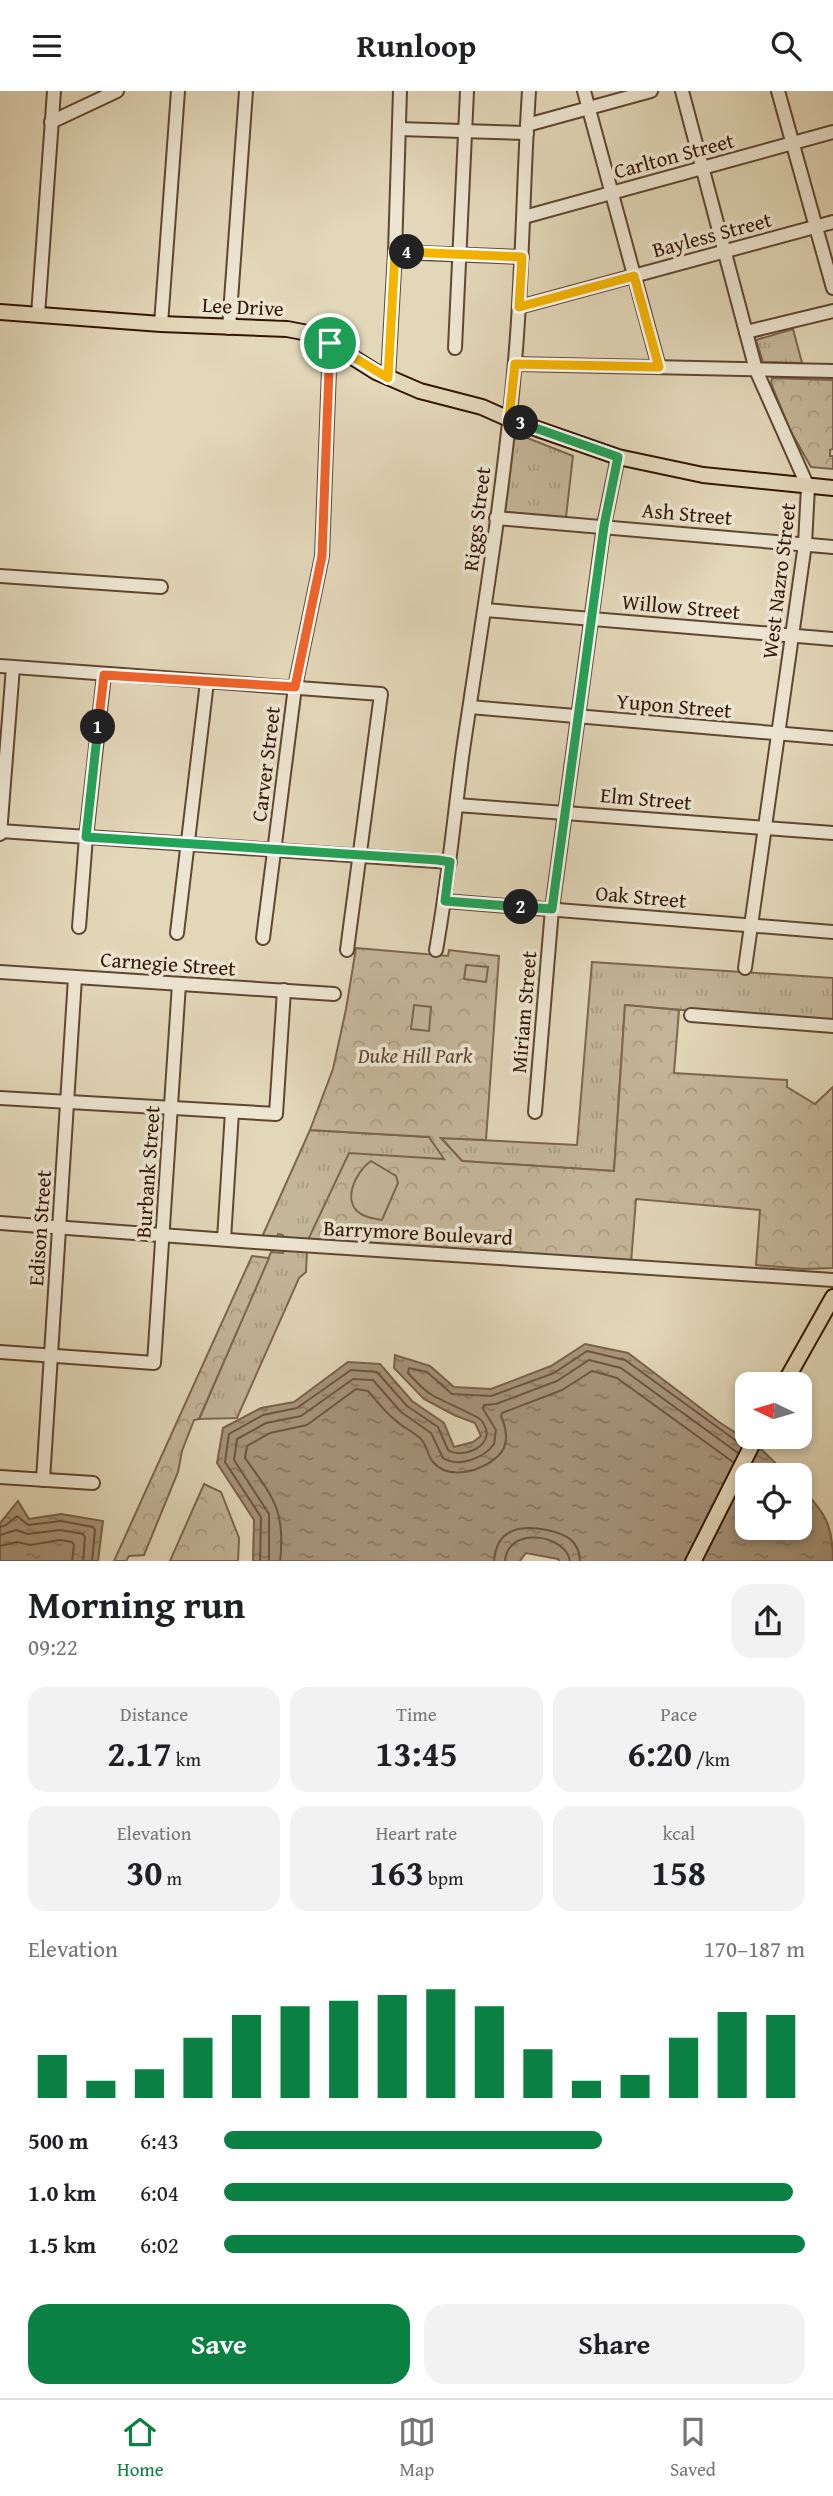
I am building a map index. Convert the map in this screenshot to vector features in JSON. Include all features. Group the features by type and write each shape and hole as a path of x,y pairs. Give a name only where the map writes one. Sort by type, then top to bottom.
{"main road":[{"name":"Lee Drive","path":"0,312 161,324 287,329 308,333 388,378 420,391 482,407 618,457 703,475 833,488"},
{"path":"790,1372 833,1297"},
{"path":"694,1561 750,1449"}],"street":[{"path":"38,315 54,91"},
{"path":"51,122 117,91"},
{"path":"161,324 178,91"},
{"path":"229,328 246,91"},
{"path":"388,378 400,91"},
{"path":"455,348 467,91"},
{"name":"Riggs Street","path":"436,950 485,610 515,364 529,91"},
{"path":"584,91 659,367"},
{"path":"398,129 527,129 651,91"},
{"name":"West Nazro Street","path":"681,91 756,370 808,487 805,544 746,968"},
{"path":"778,91 833,288"},
{"name":"Carlton Street","path":"524,217 833,132"},
{"name":"Bayless Street","path":"519,307 833,222"},
{"path":"395,252 522,257"},
{"path":"746,332 833,311"},
{"name":"Carver Street","path":"263,939 295,687 322,556 330,343"},
{"path":"515,364 833,371"},
{"name":"Miriam Street","path":"535,1112 552,909 604,526 618,457"},
{"name":"Ash Street","path":"496,517 833,547"},
{"path":"0,576 161,587"},
{"name":"Willow Street","path":"485,610 833,639"},
{"path":"347,950 360,855 382,694 6,667 0,832 275,849 360,855 450,862"},
{"path":"79,926 104,675"},
{"path":"177,933 207,682"},
{"name":"Yupon Street","path":"470,707 833,738"},
{"name":"Elm Street","path":"457,805 833,833"},
{"name":"Oak Street","path":"445,901 833,932"},
{"name":"Carnegie Street","path":"0,972 334,994"},
{"name":"Edison Street","path":"43,1480 75,978"},
{"name":"Burbank Street","path":"51,1356 154,1363 173,1108 179,984"},
{"path":"0,1098 276,1114 284,991"},
{"path":"691,1015 833,1026"},
{"path":"224,1240 232,1112"},
{"name":"Barrymore Boulevard","path":"0,1223 833,1280"},
{"path":"0,1352 51,1356"},
{"path":"0,1477 93,1483"}],"green space":[{"path":"793,329 802,363 763,362 756,340"},
{"path":"772,378 833,380 833,449 830,450 830,456 833,456 833,469 811,467 790,430 771,383"},
{"path":"512,432 573,456 566,517 503,510"},
{"name":"Duke Hill Park","path":"356,948 448,956 449,950 499,956 486,1140 441,1138 462,1161 614,1171 625,1005 679,1010 674,1073 787,1080 787,1087 815,1104 833,1087 833,1268 804,1269 756,1265 760,1210 636,1199 631,1263 307,1242 349,1153 444,1159 429,1137 310,1130 333,1069"},
{"path":"592,962 833,978 833,1023 625,1005 614,1171 462,1161 441,1138 577,1145"},
{"path":"466,965 488,967 486,982 464,979"},
{"path":"414,1005 431,1007 429,1031 411,1029"},
{"path":"310,1130 429,1137 445,1159 307,1242 283,1239 283,1235 278,1234 277,1239 261,1239"},
{"path":"371,1161 396,1176 398,1183 382,1220 367,1217 357,1211 351,1197 355,1180"},
{"path":"284,1249 307,1251 306,1272 299,1278 237,1418 199,1419 271,1252 283,1253"},
{"path":"252,1256 269,1258 199,1419 194,1420 182,1451 178,1472 144,1555 129,1556 126,1561 114,1561"},
{"path":"204,1484 221,1492 239,1538 238,1561 170,1561"}],"water":[{"path":"585,1344 628,1353 735,1432 735,1449 760,1449 776,1463 735,1463 735,1540 812,1540 812,1500 829,1528 833,1561 559,1561 526,1553 520,1561 253,1561 254,1520 217,1463 223,1428 261,1408 294,1402 348,1362 380,1364 412,1401 444,1423 454,1447 473,1442 481,1436 475,1423 424,1399 394,1368 395,1355 430,1366 454,1387 491,1389 551,1366"},
{"path":"18,1501 29,1519 61,1514 103,1521 98,1561 0,1561 0,1523"}],"route":[{"path":"395,252 522,257 519,307 634,276 659,367 515,364 509,419 618,457 604,526 552,909 445,901 450,862 438,860 86,837 104,675 295,687 322,556 330,343 388,378 395,252"}]}
